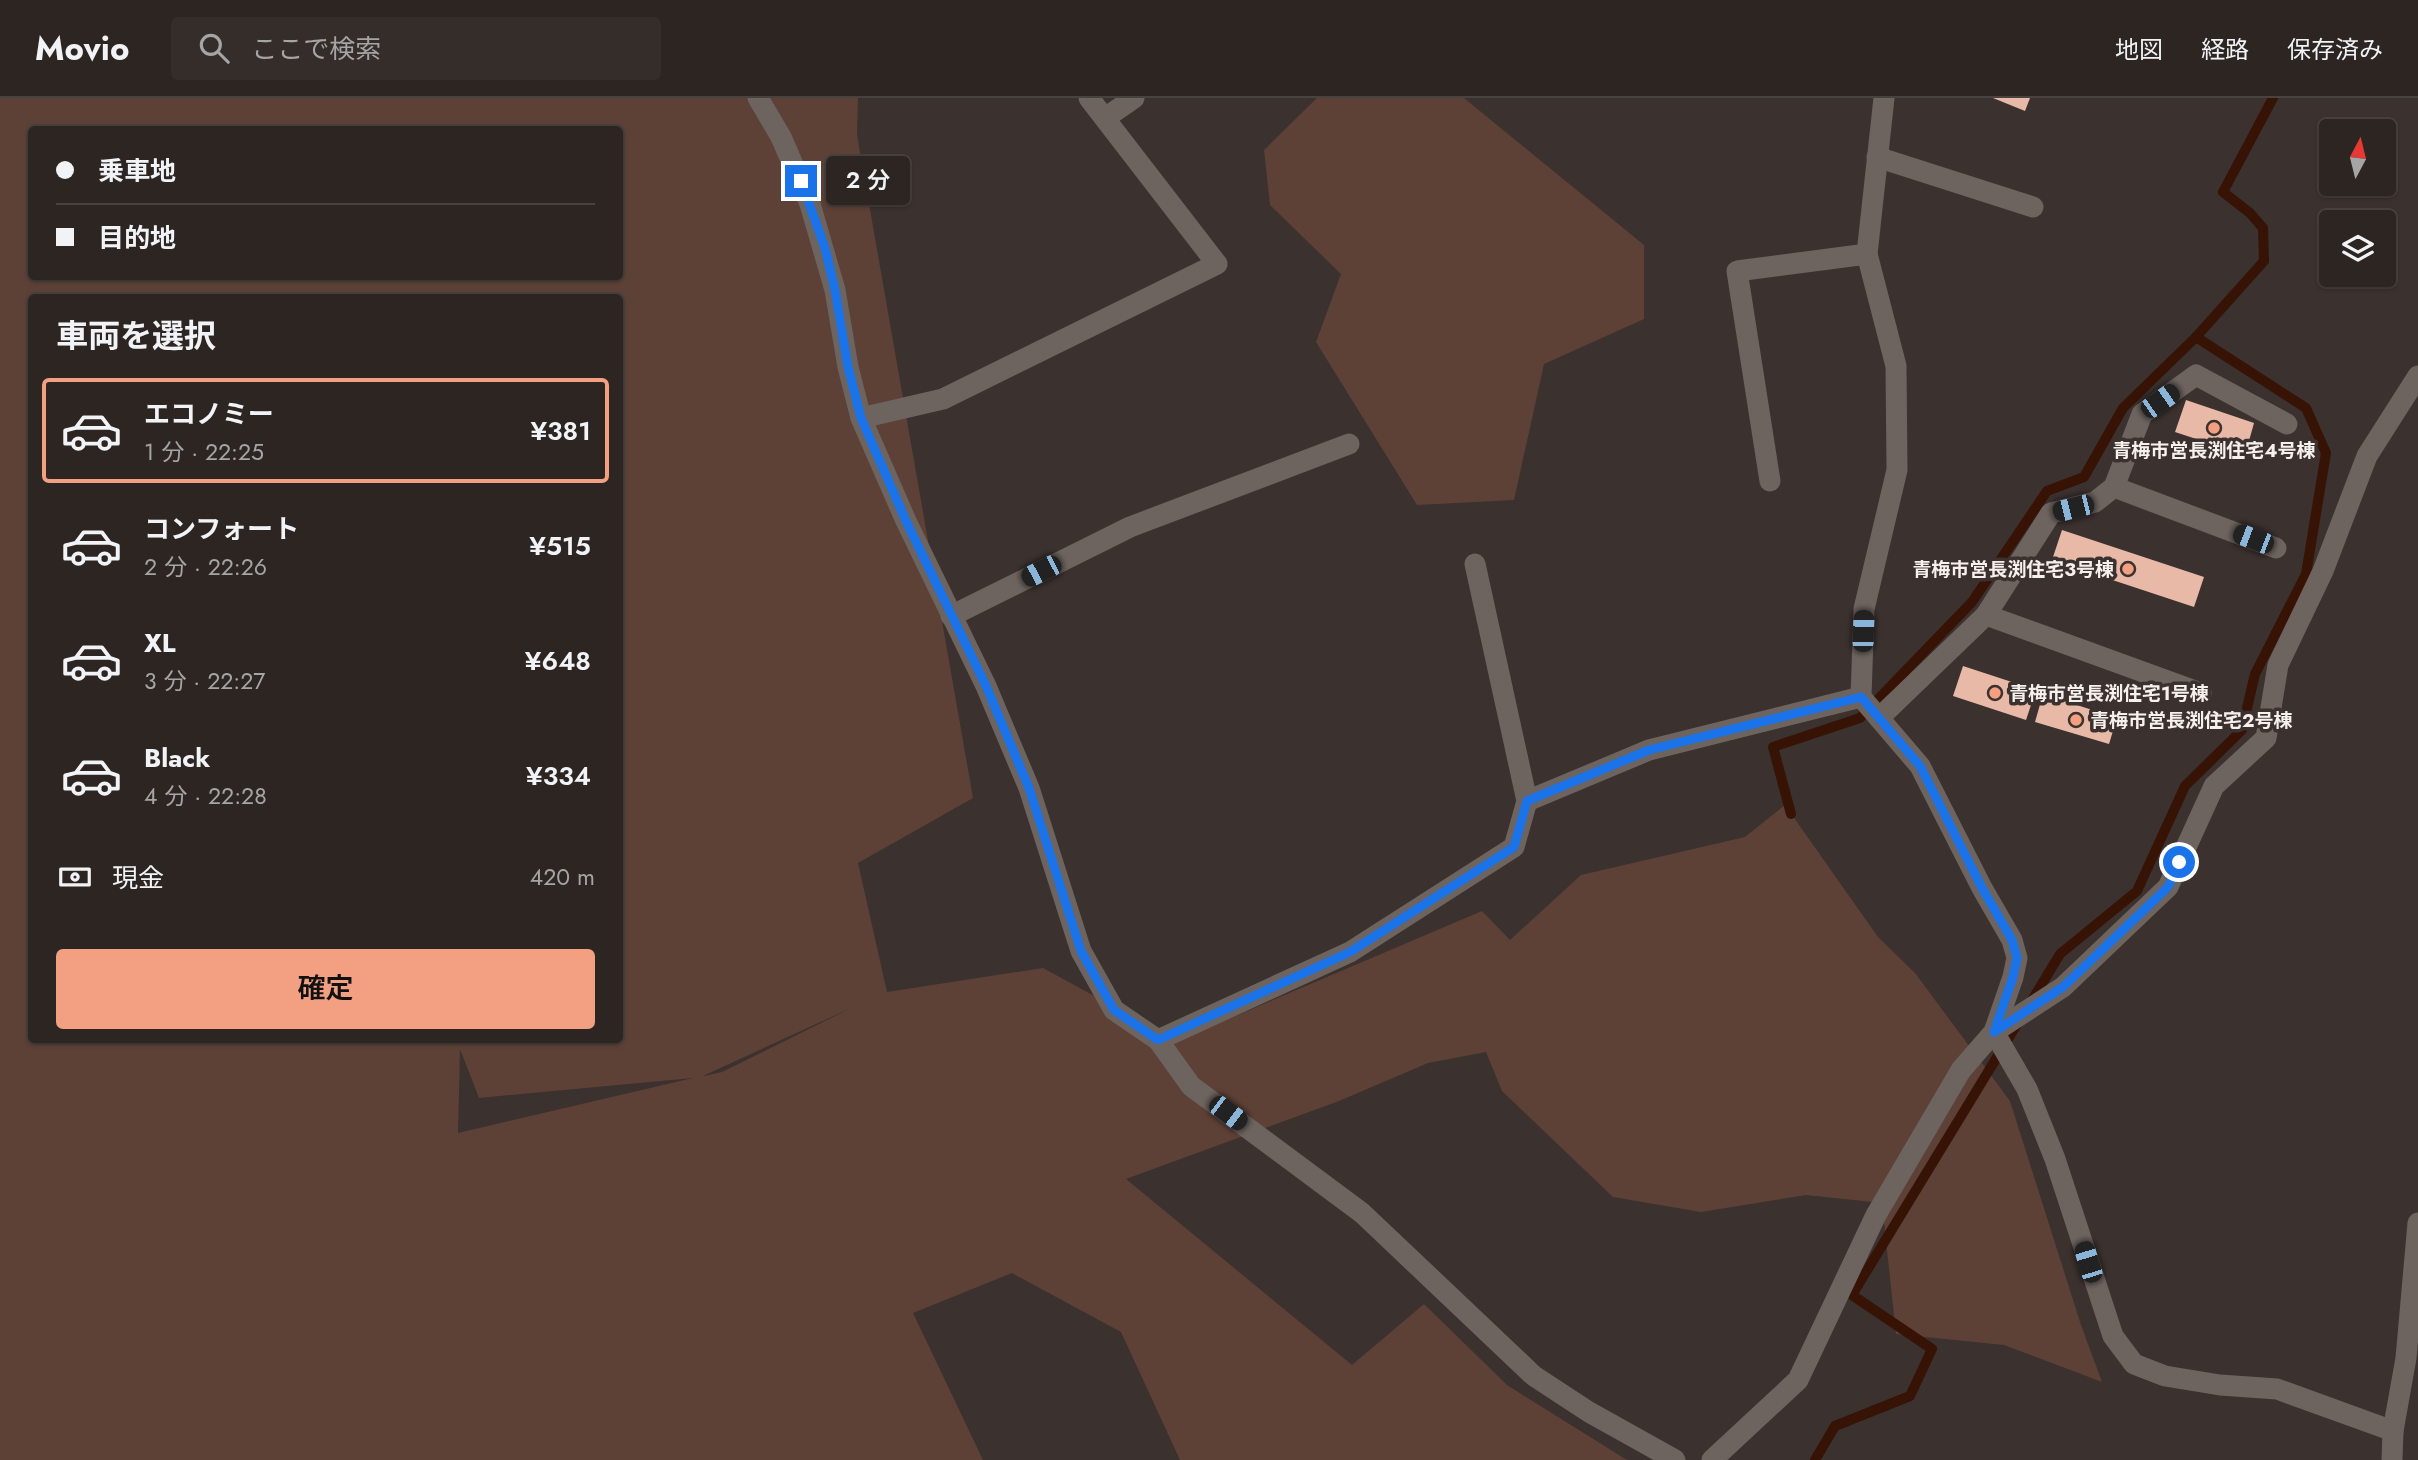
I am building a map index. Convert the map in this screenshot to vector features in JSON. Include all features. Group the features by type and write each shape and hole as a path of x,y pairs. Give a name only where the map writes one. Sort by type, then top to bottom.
{"street":[{"path":"758,98 781,137 814,215 835,290 848,367 861,418 906,521 986,686 1029,788 1081,951 1114,1010 1158,1040 1191,1086 1363,1213 1534,1376 1589,1412 1675,1460"},
{"path":"861,418 943,399 1217,264 1089,98"},
{"path":"1105,118 1135,98"},
{"path":"1884,98 1867,254 1896,366 1898,470 1864,608 1870,707 1920,766 1982,888 2012,940 2017,958 1996,1032 2027,1089 2055,1159 2113,1336 2134,1364 2165,1376 2220,1385 2277,1389 2393,1432"},
{"path":"1877,157 2033,207"},
{"path":"1770,481 1737,271 1867,254"},
{"path":"1527,801 1649,750 1870,707 1986,615 2051,513 2095,502 2114,487 2142,414 2196,375 2287,424"},
{"path":"1712,1460 1798,1380 1876,1215 1961,1070 1996,1032 2063,987 2168,887 2214,786 2266,738 2278,665 2323,571 2367,456 2418,376"},
{"path":"951,616 1130,527 1349,444"},
{"path":"2114,487 2276,548"},
{"path":"1158,1040 1350,952 1514,847 1527,801 1475,564"},
{"path":"1986,615 2209,701"},
{"path":"2392,1460 2393,1432 2406,1358 2418,1223"}],"path":[{"path":"2209,701 2241,717"}],"shaded area":[{"path":"0,98 858,98 857,135 973,798 858,863 887,992 1043,968 1177,1041 1482,911 1510,940 1581,875 1745,837 1785,805 1878,937 1915,973 2010,1101 2081,1325 2102,1382 2004,1345 1896,1334 1882,1203 1806,1195 1701,1212 1613,1197 1502,1091 1486,1052 1428,1063 1339,1101 1126,1179 1352,1365 1424,1304 1507,1385 1627,1460 1180,1460 1121,1332 1012,1273 913,1313 983,1460 0,1460","holes":["851,1008 722,1072 704,1076","460,1049 479,1098 693,1078 458,1133"]},
{"path":"1317,98 1464,98 1644,245 1644,319 1544,364 1514,500 1417,505 1316,342 1341,274 1270,205 1264,150"}],"building":[{"path":"1993,98 2030,98 2025,111"},
{"name":"青梅市営長渕住宅4号棟","path":"2186,400 2254,423 2245,455 2175,432"},
{"name":"青梅市営長渕住宅3号棟","path":"2062,530 2204,577 2194,607 2052,560"},
{"name":"青梅市営長渕住宅1号棟","path":"1963,666 2036,690 2026,720 1953,696"},
{"name":"青梅市営長渕住宅2号棟","path":"2043,694 2117,718 2109,744 2035,722"}],"waterway":[{"path":"1791,814 1773,747 1860,718 1972,602 2047,491 2084,477 2123,408 2196,337 2264,261 2263,228 2250,213 2223,192 2273,98"},
{"path":"2031,1002 2060,954 2137,891 2185,786 2242,730 2255,674 2306,574 2326,453 2306,408 2196,337"},
{"path":"1815,1460 1835,1426 1910,1396 1932,1349 1852,1295 2019,1021"}],"place":[{"name":"青梅市営長渕住宅4号棟","path":"2214,428"},
{"name":"青梅市営長渕住宅3号棟","path":"2128,569"},
{"name":"青梅市営長渕住宅1号棟","path":"1995,693"},
{"name":"青梅市営長渕住宅2号棟","path":"2076,720"}],"route":[{"path":"801,181 825,248 848,367 861,418 906,521 986,686 1029,788 1081,951 1114,1010 1158,1040 1350,952 1514,847 1527,801 1649,750 1861,697 1920,766 1982,888 2012,940 2017,958 1994,1032 2063,987 2168,887 2179,862"}]}
